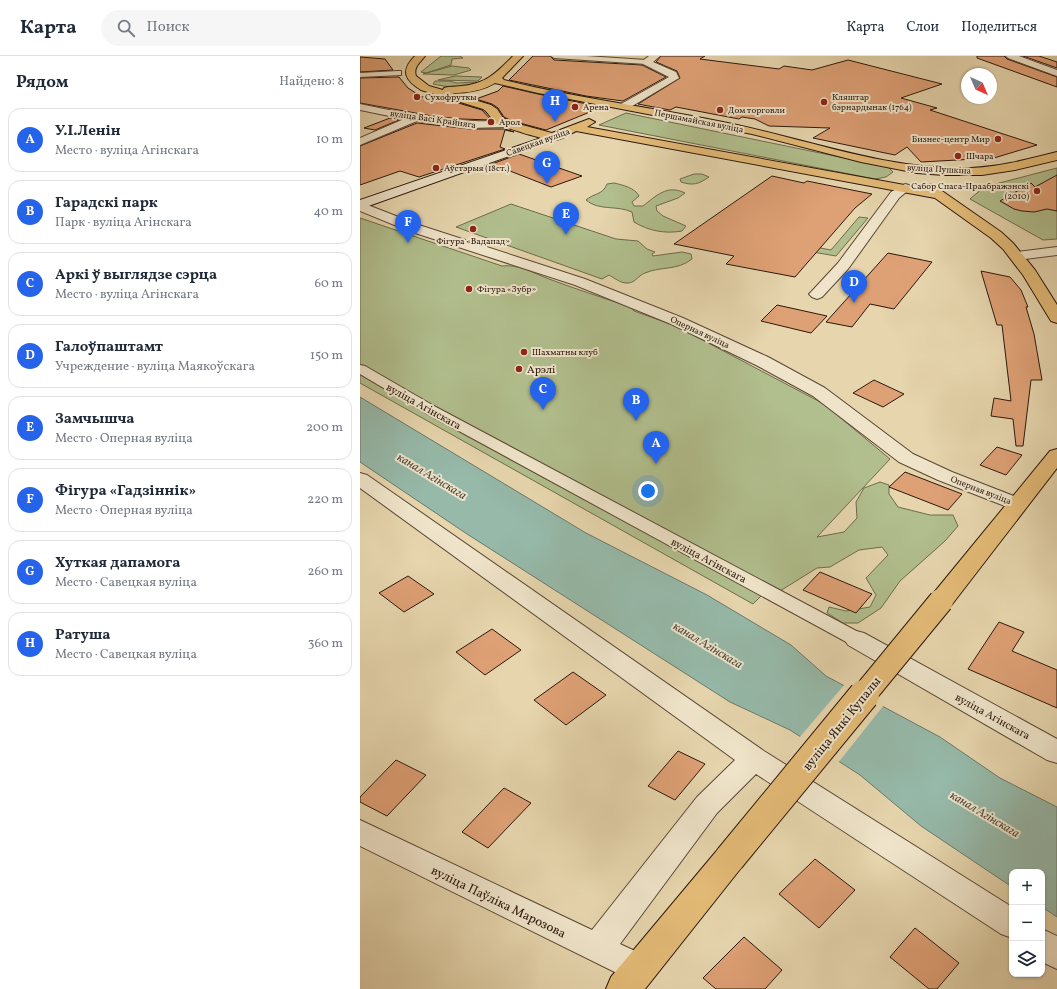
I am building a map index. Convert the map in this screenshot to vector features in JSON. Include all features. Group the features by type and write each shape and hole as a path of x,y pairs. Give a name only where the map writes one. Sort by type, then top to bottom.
{"main road":[{"path":"420,56 412,65 409,72 412,79 425,88 486,108 493,112 499,120 507,124 553,137"},
{"path":"425,88 438,90 465,89 484,86 497,79 518,56"},
{"name":"Першамайская вуліца","path":"497,79 500,82 508,84 752,132 904,169"},
{"name":"Савецкая вуліца","path":"360,206 553,137 625,106"},
{"path":"576,128 938,195 954,193 974,174"},
{"name":"вуліца Пушкіна","path":"923,184 1016,166 1057,156"},
{"path":"865,182 894,180 905,175 904,169"},
{"path":"904,169 938,195"},
{"name":"вуліца Пушкіна","path":"904,169 974,174"},
{"path":"905,188 923,184"},
{"path":"954,193 1017,256 1030,273 1057,318"},
{"path":"1030,273 1057,290"},
{"name":"вуліца Янкі Купалы","path":"631,979 941,601 1057,455"}],"street":[{"path":"554,56 650,59"},
{"path":"1011,56 1057,72"},
{"name":"Савецкая вуліца","path":"625,106 674,78 673,74 650,59"},
{"path":"360,75 398,72"},
{"name":"вуліца Васі Крайняга","path":"360,107 416,118 471,125 507,124"},
{"path":"360,142 416,118"},
{"path":"817,294 843,266 895,195 905,188"},
{"name":"Оперная вуліца","path":"360,206 414,228 580,282 677,321 762,361 819,392 906,458 945,476 1017,504"},
{"path":"1017,256 1057,251"},
{"name":"вуліца Агінскага","path":"360,370 856,639 1057,752"},
{"path":"360,479 754,758 1009,922"},
{"path":"598,948 707,804 754,758"},
{"name":"вуліца Паўліка Марозова","path":"360,832 598,948 631,979"},
{"path":"1045,946 1057,954"}],"green space":[{"path":"441,56 460,56 463,58 452,59 451,65 426,73 421,72"},
{"path":"452,66 469,68 471,70 454,75 423,74"},
{"path":"455,76 482,77 478,81 438,80"},
{"path":"435,81 449,81 457,83 477,82 472,85 456,87 433,84"},
{"path":"626,113 888,167 893,172 886,177 875,179 599,125"},
{"path":"1057,168 1057,239 1043,240 970,199 984,187"},
{"path":"694,174 702,174 709,177 696,184 681,182 680,179"},
{"path":"614,183 628,187 637,193 639,196 632,202 634,206 643,206 662,192 673,190 685,193 678,198 656,206 657,211 663,216 686,226 682,231 676,232 651,230 634,222 632,212 596,206 586,200 601,192 607,184"},
{"path":"511,204 616,239 638,241 647,249 655,252 652,254 653,256 682,252 691,254 692,259 675,267 642,274 632,282 624,283 609,275 602,279 456,227"},
{"path":"859,217 868,218 836,256 789,248 794,243 831,250"},
{"path":"360,218 502,266 514,266 631,307 634,311 676,326 824,404 890,459 817,537 844,532 857,518 856,502 864,488 880,482 889,485 889,494 898,507 930,515 953,515 958,526 945,541 900,581 881,608 858,623 843,623 827,613 829,607 846,611 870,607 876,595 866,578 888,555 882,547 859,550 830,567 817,568 780,591 771,586 753,604 360,383"}],"water":[{"name":"канал Агінскага","path":"360,397 586,533 707,595 791,645 826,676 940,737 1000,778 1057,807 1057,917 1045,909 1045,869 1009,869 1009,885 921,826 860,775 790,730 730,702 467,534 360,462"}],"pier":[{"path":"845,684 884,705 838,763 799,738"}],"building":[{"path":"533,56 550,56 554,60 642,65 666,77 623,101 586,96 509,80"},
{"path":"661,56 705,56 700,59 779,69 784,66 812,70 848,60 942,84 901,98 937,108 930,110 1037,145 994,158 921,162 907,147 895,155 813,138 830,128 769,126 755,119 742,117 739,119 676,107 670,110 638,104 680,78 677,71 656,62"},
{"path":"977,56 1004,56 1007,59 1057,77 1057,87 977,58"},
{"path":"1023,56 1039,56 1057,62 1057,68"},
{"path":"360,57 385,59 393,70 360,72"},
{"path":"399,77 408,88 422,97 429,95 435,96 482,110 491,120 432,116 360,103 360,78"},
{"path":"503,86 602,107 546,130 512,121 504,117 498,108 492,104 476,99 498,91"},
{"path":"390,118 399,120 375,130 364,128"},
{"path":"417,123 470,129 505,129 514,132 505,130 500,147 505,149 419,177 400,171 360,185 360,146"},
{"path":"519,154 582,176 551,187 492,164"},
{"name":"Сабор Спаса-Праабражэнскі (2010)","path":"1057,175 1057,211 1047,209 1034,212 1022,211 1014,209 1000,201 1031,183 1035,187"},
{"path":"772,176 804,183 807,181 872,194 855,208 795,277 726,264 734,256 674,244"},
{"path":"888,253 932,262 894,309 870,304 852,327 826,322"},
{"path":"981,271 1010,277 1021,290 1028,307 1026,307 1034,334 1042,380 1031,380 1023,446 1016,446 1013,419 991,416 994,398 1011,401 1002,325 997,325"},
{"path":"777,305 827,316 811,333 761,321"},
{"path":"874,380 904,394 883,407 853,393"},
{"path":"997,447 1022,455 1006,475 980,465"},
{"path":"905,472 962,494 948,510 889,487"},
{"path":"820,572 872,594 856,613 803,590"},
{"path":"408,576 434,594 404,612 379,593"},
{"path":"999,622 1024,632 1012,651 1057,670 1057,708 968,669"},
{"path":"492,629 521,650 485,675 456,652"},
{"path":"573,672 606,695 566,725 534,700"},
{"path":"678,751 705,764 675,800 648,786"},
{"path":"396,760 426,775 387,816 360,802 360,797"},
{"path":"504,788 531,803 488,848 462,832"},
{"path":"815,859 855,890 819,928 779,894"},
{"path":"915,928 959,963 937,989 929,989 890,957"},
{"path":"744,937 782,970 765,989 716,989 703,978"}],"place":[{"name":"Сухофруткы","path":"417,97"},
{"name":"Кляштар бэрнардынак (1764)","path":"824,102"},
{"name":"Арена","path":"575,107"},
{"name":"Дом торговли","path":"720,110"},
{"name":"Арол","path":"491,122"},
{"name":"Ратуша","path":"555,122"},
{"name":"Бизнес-центр Мир","path":"998,139"},
{"name":"Шчара","path":"958,156"},
{"name":"Аўстэрыя (18ст.)","path":"436,168"},
{"name":"Хуткая дапамога","path":"547,184"},
{"name":"Сабор Спаса-Праабражэнскі (2010)","path":"1037,191"},
{"name":"Фігура «Вадапад»","path":"473,229"},
{"name":"Замчышча","path":"566,235"},
{"name":"Фігура «Гадзіннік»","path":"408,243"},
{"name":"Фігура «Зубр»","path":"469,289"},
{"name":"Галоўпаштамт","path":"854,303"},
{"name":"Шахматны клуб","path":"524,352"},
{"name":"Арэлі","path":"519,369"},
{"name":"Аркі ў выглядзе сэрца","path":"543,410"},
{"name":"Гарадскі парк","path":"636,421"},
{"name":"У.І.Ленін","path":"656,464"}]}
